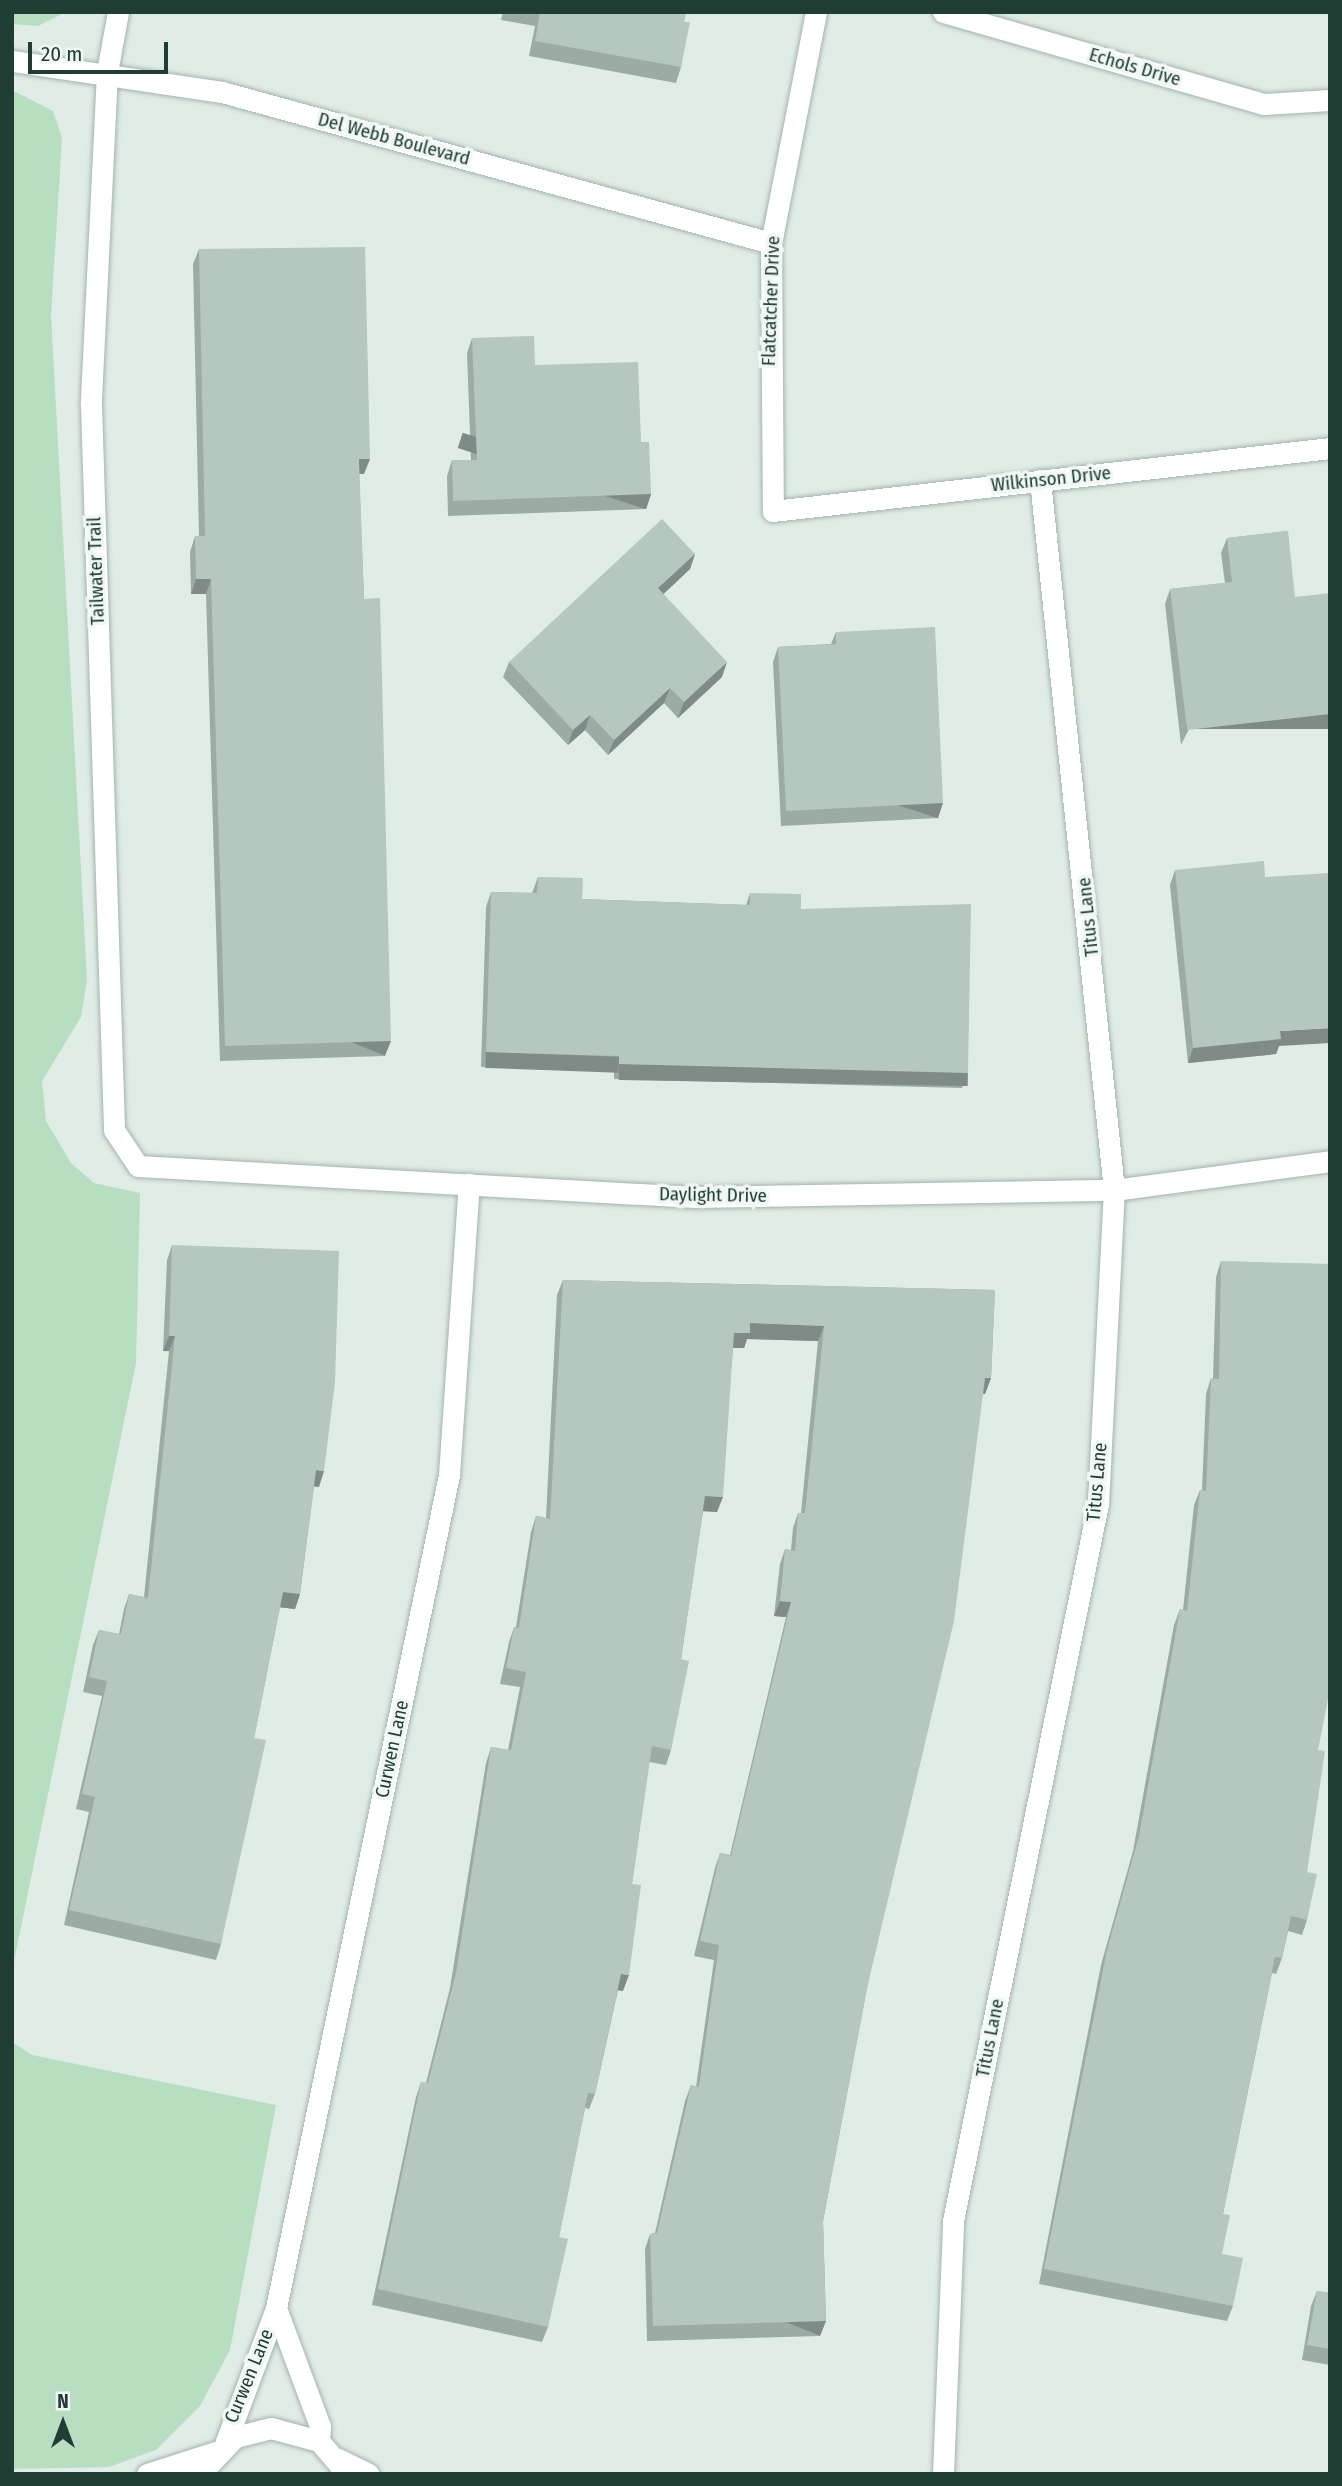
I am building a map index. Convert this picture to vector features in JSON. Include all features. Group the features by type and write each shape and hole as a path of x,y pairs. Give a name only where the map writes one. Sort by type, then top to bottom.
{"street":[{"name":"Tailwater Trail","path":"114,1130 91,405 107,72 118,12"},
{"name":"Flatcatcher Drive","path":"773,511 771,243 816,12"},
{"name":"Echols Drive","path":"943,12 1264,104 1330,100"},
{"name":"Del Webb Boulevard","path":"12,61 107,72 222,92 771,243"},
{"name":"Wilkinson Drive","path":"773,511 1330,448"},
{"name":"Titus Lane","path":"943,2474 953,2221 1098,1504 1114,1190 1040,480"},
{"name":"Daylight Drive","path":"114,1130 138,1166 695,1197 1114,1190 1330,1161"},
{"name":"Curwen Lane","path":"200,2474 220,2448 276,2308 449,1475 469,1184"},
{"name":"Curwen Lane","path":"276,2308 320,2426 319,2441"},
{"path":"147,2474 271,2428 319,2441 343,2466 369,2474"}],"green space":[{"path":"12,12 66,12 38,26 12,24"},
{"path":"12,90 53,111 62,138 51,315 87,980 81,1017 42,1081 46,1121 71,1163 94,1183 140,1193 136,1363 12,1971"},
{"path":"12,2042 32,2055 276,2105 230,2350 200,2406 156,2450 109,2467 12,2469"}],"building":[{"path":"540,12 686,12 684,22 690,22 681,67 535,41"},
{"path":"365,247 370,459 359,459 364,599 380,598 391,1041 225,1046 211,579 196,579 195,536 205,536 199,249"},
{"path":"534,336 535,365 638,362 641,442 649,442 651,494 453,501 452,460 477,460 472,338"},
{"path":"662,519 695,554 658,588 727,662 684,702 670,688 614,740 590,715 573,730 509,662"},
{"path":"1288,531 1295,597 1330,593 1330,714 1187,730 1170,589 1232,582 1227,538"},
{"path":"935,627 943,803 786,811 778,647 836,644 836,632"},
{"path":"1264,861 1265,877 1330,873 1330,1028 1280,1031 1281,1039 1193,1048 1175,870"},
{"path":"538,877 583,878 582,899 750,905 750,893 801,894 801,909 971,904 968,1073 619,1064 619,1056 486,1052 491,892 537,893"},
{"path":"172,1245 339,1251 335,1382 324,1471 316,1470 300,1594 283,1592 254,1738 266,1740 221,1944 69,1910 95,1797 82,1794 107,1681 89,1677 99,1630 121,1634 129,1594 148,1598 175,1336 169,1336"},
{"path":"1221,1261 1330,1264 1330,1689 1318,1750 1325,1751 1307,1872 1317,1874 1307,1920 1291,1916 1282,1958 1275,1957 1223,2214 1230,2215 1222,2254 1243,2258 1233,2306 1044,2269 1107,1950 1139,1836 1180,1609 1187,1611 1200,1490 1206,1491 1211,1378 1219,1379"},
{"path":"563,1280 995,1290 991,1378 985,1378 954,1621 867,1988 823,2221 826,2321 653,2326 650,2234 657,2233 691,2085 699,2087 719,1945 700,1941 720,1853 731,1856 791,1602 780,1601 785,1549 795,1551 798,1513 805,1513 824,1326 750,1323 750,1333 734,1333 723,1497 705,1496 681,1659 689,1661 671,1750 652,1746 632,1884 641,1885 629,1975 621,1974 595,2094 588,2093 559,2237 568,2239 548,2327 378,2289 421,2082 428,2083 456,1973 491,1747 511,1750 526,1672 506,1668 514,1627 519,1628 536,1516 550,1519"},
{"path":"1317,2291 1330,2293 1330,2349 1307,2345"}]}
